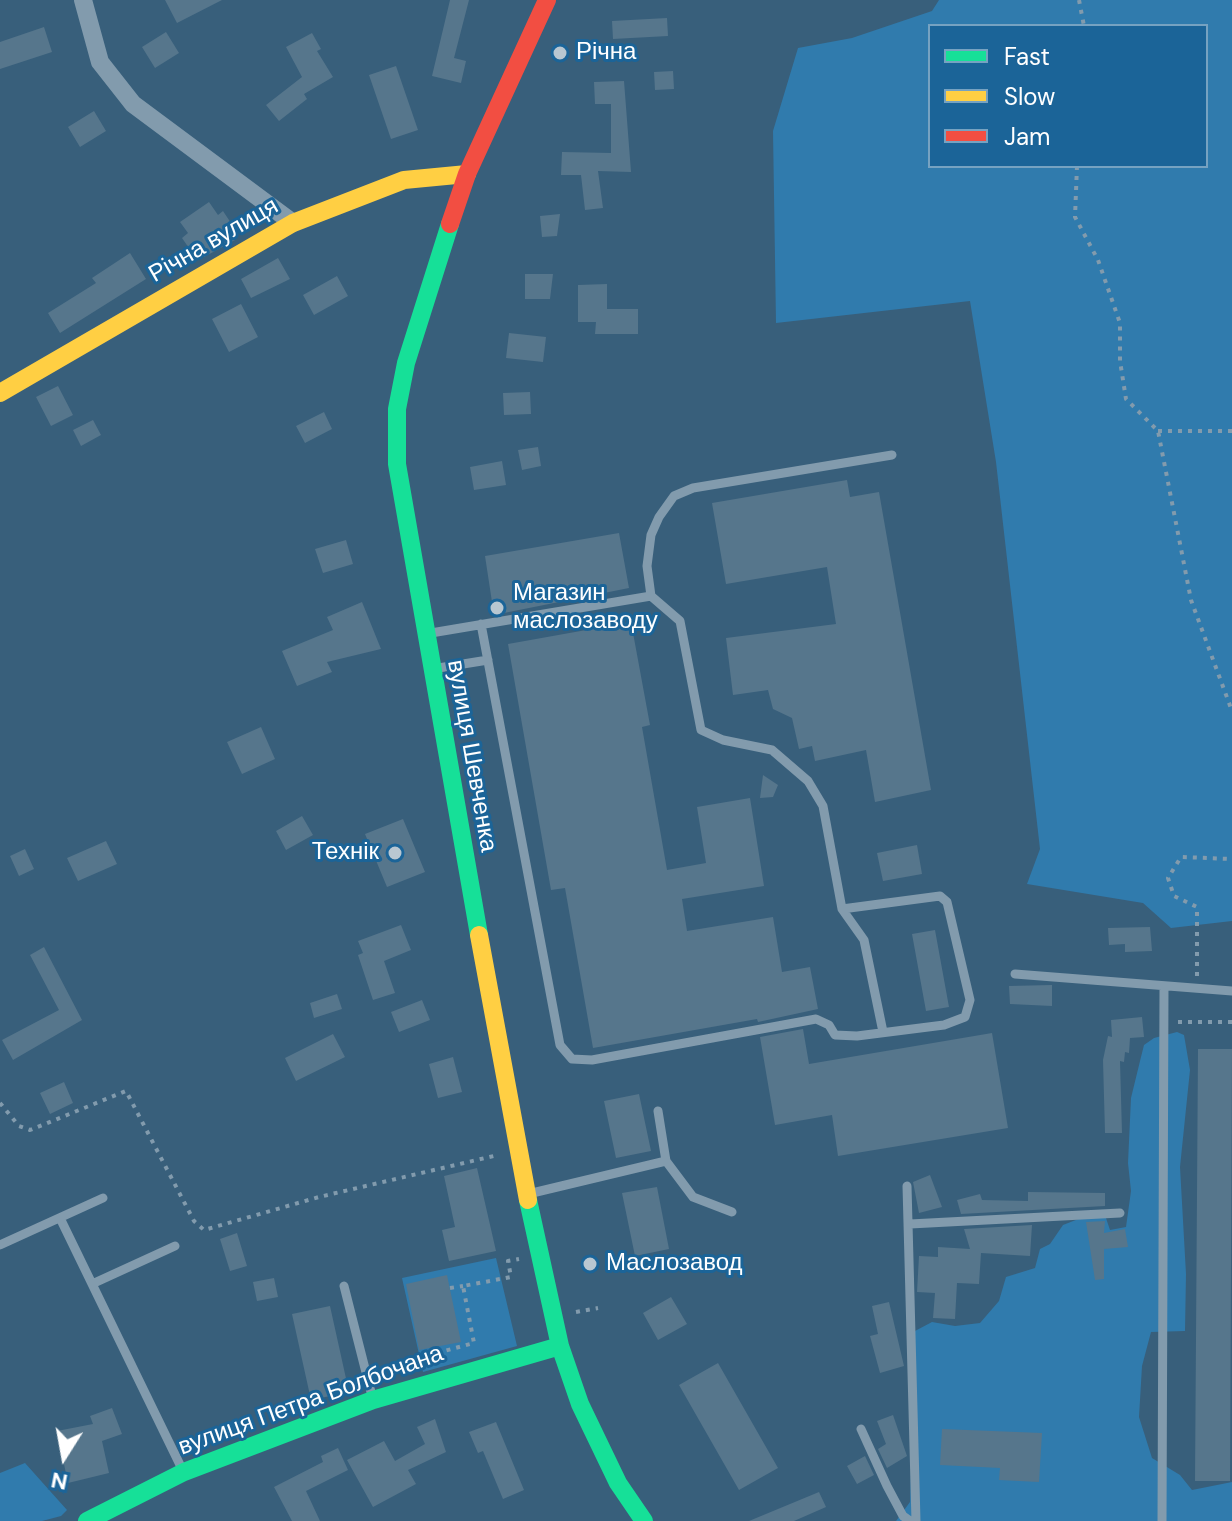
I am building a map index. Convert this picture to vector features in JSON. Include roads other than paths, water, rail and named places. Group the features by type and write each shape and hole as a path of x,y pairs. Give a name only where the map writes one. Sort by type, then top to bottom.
{"street":[{"path":"83,0 100,62 133,104 293,223"},
{"name":"вулиця Шевченка","path":"547,0 467,174 406,363 397,409 397,464 431,670 527,1194 560,1346 580,1404 618,1483 644,1521"},
{"name":"Річна вулиця","path":"0,393 293,223 404,180 467,174"},
{"name":"вулиця Петра Болбочана","path":"87,1521 184,1472 373,1400 560,1346"}],"lane":[{"path":"883,1032 864,940 842,909 823,806 808,781 772,750 723,740 701,730 680,621 651,596 647,566 651,535 674,496 693,488 892,455"},
{"path":"425,634 651,596"},
{"path":"481,624 560,1045 572,1059 592,1060 816,1019 829,1025 835,1035 944,1025 965,1017 970,1000 947,902 940,896 842,909"},
{"path":"431,670 488,660"},
{"path":"1015,974 1232,991"},
{"path":"1162,1521 1164,986"},
{"path":"658,1111 666,1161 693,1197 732,1212"},
{"path":"527,1194 666,1161"},
{"path":"907,1186 913,1521"},
{"path":"0,1245 103,1198"},
{"path":"910,1224 1120,1213"},
{"path":"60,1218 184,1472"},
{"path":"92,1284 175,1246"},
{"path":"344,1286 373,1400"},
{"path":"861,1429 898,1506 913,1521"}],"place":[{"name":"Річна","path":"560,53"},
{"name":"Магазин маслозаводу","path":"497,608"},
{"name":"Технік","path":"395,853"},
{"name":"Маслозавод","path":"590,1264"}]}
